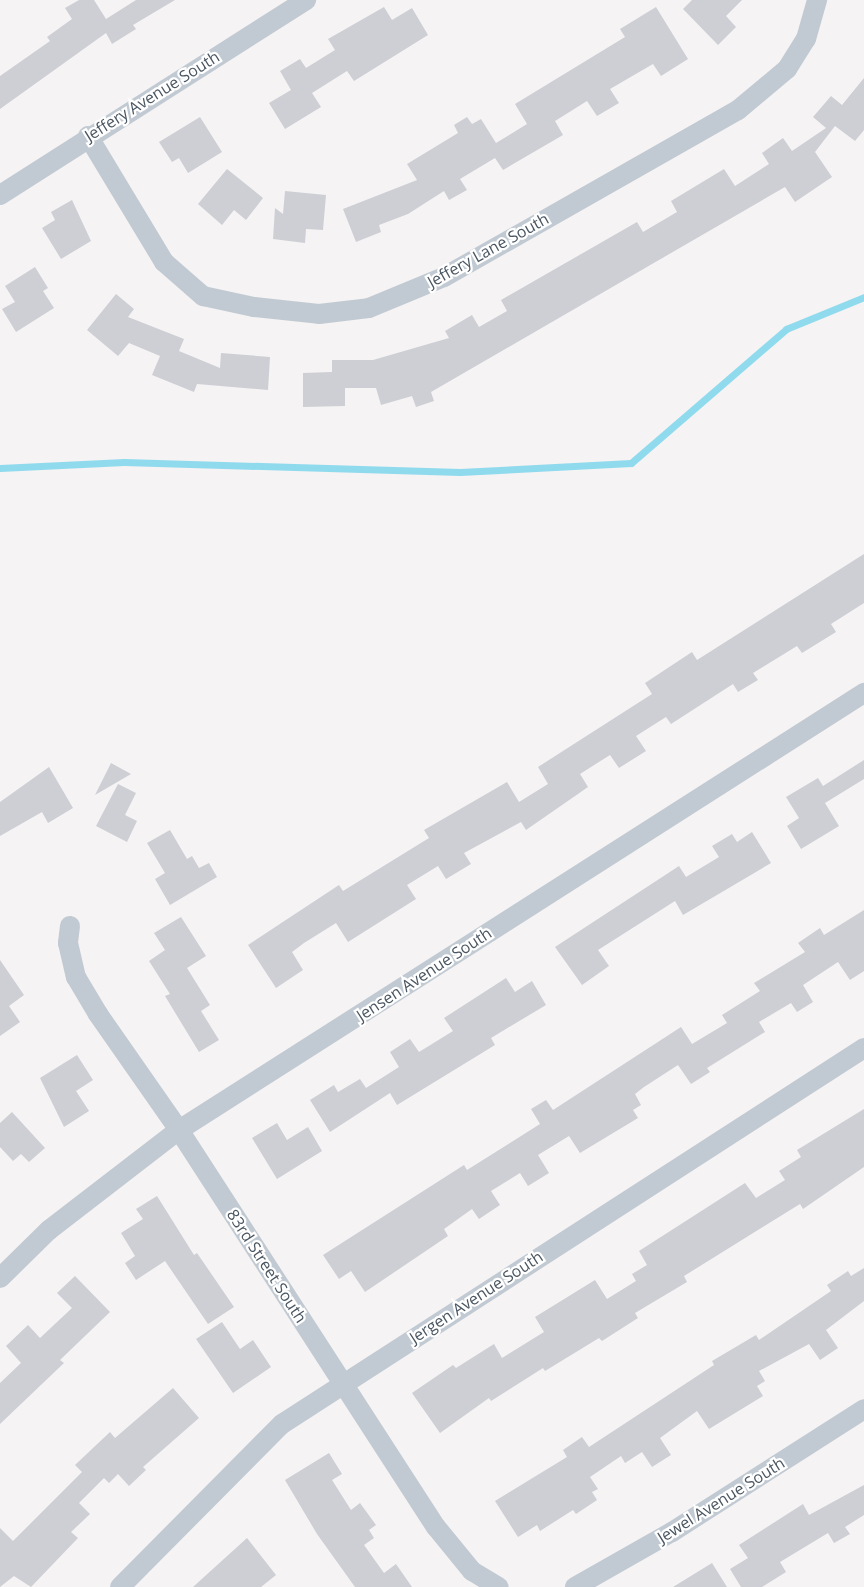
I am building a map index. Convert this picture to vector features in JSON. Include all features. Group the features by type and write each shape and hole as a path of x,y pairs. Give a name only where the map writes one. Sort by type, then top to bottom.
{"street":[{"name":"Jeffery Avenue South","path":"0,195 88,136 306,0"},
{"name":"Jeffery Lane South","path":"88,136 164,262 203,296 254,307 319,314 369,308 444,277 738,110 787,69 806,39 817,0"},
{"name":"Jensen Avenue South","path":"0,1278 49,1230 179,1130 864,693"},
{"name":"83rd Street South","path":"70,926 68,943 76,977 179,1130 436,1527 472,1571 499,1587"},
{"name":"Jergen Avenue South","path":"120,1587 282,1424 864,1048"},
{"name":"Jewel Avenue South","path":"575,1587 672,1532 864,1409"}],"building":[{"path":"79,0 94,0 106,19 136,0 175,0 133,25 136,29 112,44 106,33 0,109 0,76 50,41 47,37 72,19 65,8"},
{"path":"692,0 742,0 726,16 736,27 718,45 683,9"},
{"path":"384,7 392,20 412,8 428,35 354,81 347,71 312,93 321,107 285,129 269,103 291,90 280,71 300,59 306,68 335,50 328,39"},
{"path":"656,7 688,59 661,76 653,64 610,89 619,103 597,116 587,101 555,121 563,135 503,170 495,158 460,179 467,190 449,200 444,191 408,214 379,225 381,232 356,242 343,209 417,180 407,164 458,133 454,125 467,117 472,124 481,119 496,143 527,124 515,104 625,37 620,29"},
{"path":"864,78 864,130 855,141 835,126 815,152 832,177 795,202 785,187 431,392 434,401 416,407 412,396 381,405 376,388 345,388 345,406 303,407 303,373 332,372 332,360 373,360 449,338 445,331 472,315 479,327 507,311 501,300 637,222 643,232 677,212 671,201 724,169 735,186 769,164 762,153 783,138 792,151 826,128 813,117 831,96 842,105"},
{"path":"200,117 222,152 188,173 179,158 172,162 159,142"},
{"path":"227,169 263,198 246,220 234,210 222,225 198,204"},
{"path":"285,191 326,195 323,230 306,229 305,243 273,239 275,208 283,214"},
{"path":"72,200 91,241 61,259 42,228 55,220 51,212"},
{"path":"35,267 48,288 43,291 54,308 16,332 2,309 15,302 5,286"},
{"path":"116,294 134,309 128,317 184,339 179,351 220,368 221,353 270,357 268,390 197,384 194,392 152,375 160,356 129,343 118,356 87,330"},
{"path":"864,554 864,603 831,624 836,632 802,653 797,646 753,673 758,680 738,692 733,684 671,724 666,717 636,736 646,751 619,768 610,755 580,774 588,787 526,830 521,822 464,853 471,864 446,879 438,866 407,885 416,899 348,942 336,923 304,943 292,952 303,970 276,988 248,945 339,885 343,891 429,838 424,830 507,782 519,802 548,784 538,767 652,694 645,683 692,652 697,660"},
{"path":"864,760 864,779 825,803 839,826 801,849 787,826 799,818 786,797 818,778 823,786"},
{"path":"111,763 131,774 95,795"},
{"path":"49,767 73,808 48,823 42,812 0,836 0,802"},
{"path":"118,784 136,793 125,815 137,821 127,842 96,826"},
{"path":"170,830 187,859 192,856 199,868 209,863 217,877 170,905 155,879 165,873 147,843"},
{"path":"752,832 771,863 683,915 675,901 598,950 609,966 582,985 555,947 679,866 686,877 719,857 712,846 732,834 737,842"},
{"path":"864,910 864,971 850,980 838,962 803,985 813,1002 797,1012 791,1003 759,1022 765,1032 707,1068 710,1072 691,1084 678,1065 644,1087 635,1094 641,1105 633,1110 638,1118 580,1153 569,1136 538,1155 549,1173 528,1186 520,1173 491,1191 500,1205 479,1219 472,1209 444,1229 448,1236 365,1292 351,1271 339,1279 323,1255 464,1165 467,1170 540,1124 531,1109 546,1100 553,1110 681,1027 692,1044 727,1023 722,1015 760,991 754,983 805,952 798,943 820,928 824,935"},
{"path":"181,917 206,956 187,968 210,1005 201,1011 219,1040 199,1052 165,996 170,994 149,961 165,950 154,933"},
{"path":"0,960 24,995 9,1006 20,1022 0,1036"},
{"path":"506,978 515,992 532,981 546,1005 491,1038 495,1045 397,1105 390,1093 330,1132 310,1100 334,1085 338,1092 360,1079 366,1088 399,1067 390,1052 410,1039 419,1052 453,1031 444,1018"},
{"path":"77,1055 93,1080 76,1091 89,1111 64,1127 40,1078"},
{"path":"864,1109 864,1167 803,1209 800,1204 684,1276 687,1282 635,1313 638,1318 602,1341 599,1338 545,1371 543,1368 491,1401 489,1398 440,1433 412,1393 453,1365 456,1368 494,1344 502,1358 544,1332 535,1317 595,1280 607,1299 636,1281 632,1274 647,1265 639,1251 745,1183 756,1198 785,1180 779,1171 801,1157 797,1150"},
{"path":"12,1112 45,1148 29,1162 21,1154 13,1161 0,1147 0,1123"},
{"path":"277,1123 287,1140 308,1127 322,1151 277,1179 252,1138"},
{"path":"157,1196 194,1255 197,1253 234,1307 208,1324 165,1261 136,1280 125,1263 135,1256 121,1233 143,1219 136,1209"},
{"path":"864,1268 864,1301 826,1330 838,1348 820,1360 809,1344 759,1371 765,1381 757,1386 763,1396 709,1429 697,1411 660,1438 671,1455 652,1467 642,1452 625,1463 621,1456 590,1477 598,1489 592,1492 597,1500 576,1514 573,1510 540,1531 537,1525 518,1537 495,1501 567,1457 563,1450 582,1437 589,1447 714,1365 712,1361 756,1335 759,1340 831,1291 827,1285 848,1271 851,1276"},
{"path":"75,1276 110,1312 60,1360 64,1363 0,1424 0,1383 21,1363 6,1346 28,1325 40,1338 72,1308 57,1293"},
{"path":"222,1322 240,1349 253,1340 271,1367 233,1393 196,1339"},
{"path":"173,1388 199,1418 143,1467 146,1470 129,1486 118,1474 109,1483 104,1478 79,1503 90,1514 71,1532 78,1538 31,1587 14,1576 0,1587 0,1528 13,1541 82,1472 75,1465 110,1432 115,1438"},
{"path":"329,1453 342,1474 332,1480 351,1510 360,1503 376,1525 369,1530 374,1538 364,1545 384,1573 396,1564 412,1587 355,1587 317,1534 285,1480"},
{"path":"864,1485 864,1515 845,1527 850,1534 834,1543 828,1533 780,1562 786,1572 762,1587 741,1587 730,1569 748,1558 739,1545 803,1504 809,1515"},
{"path":"247,1538 276,1575 261,1587 193,1587"},
{"path":"712,1563 727,1587 673,1587"}],"waterway":[{"path":"0,468 124,462 460,472 631,463 786,329 864,297"}]}
